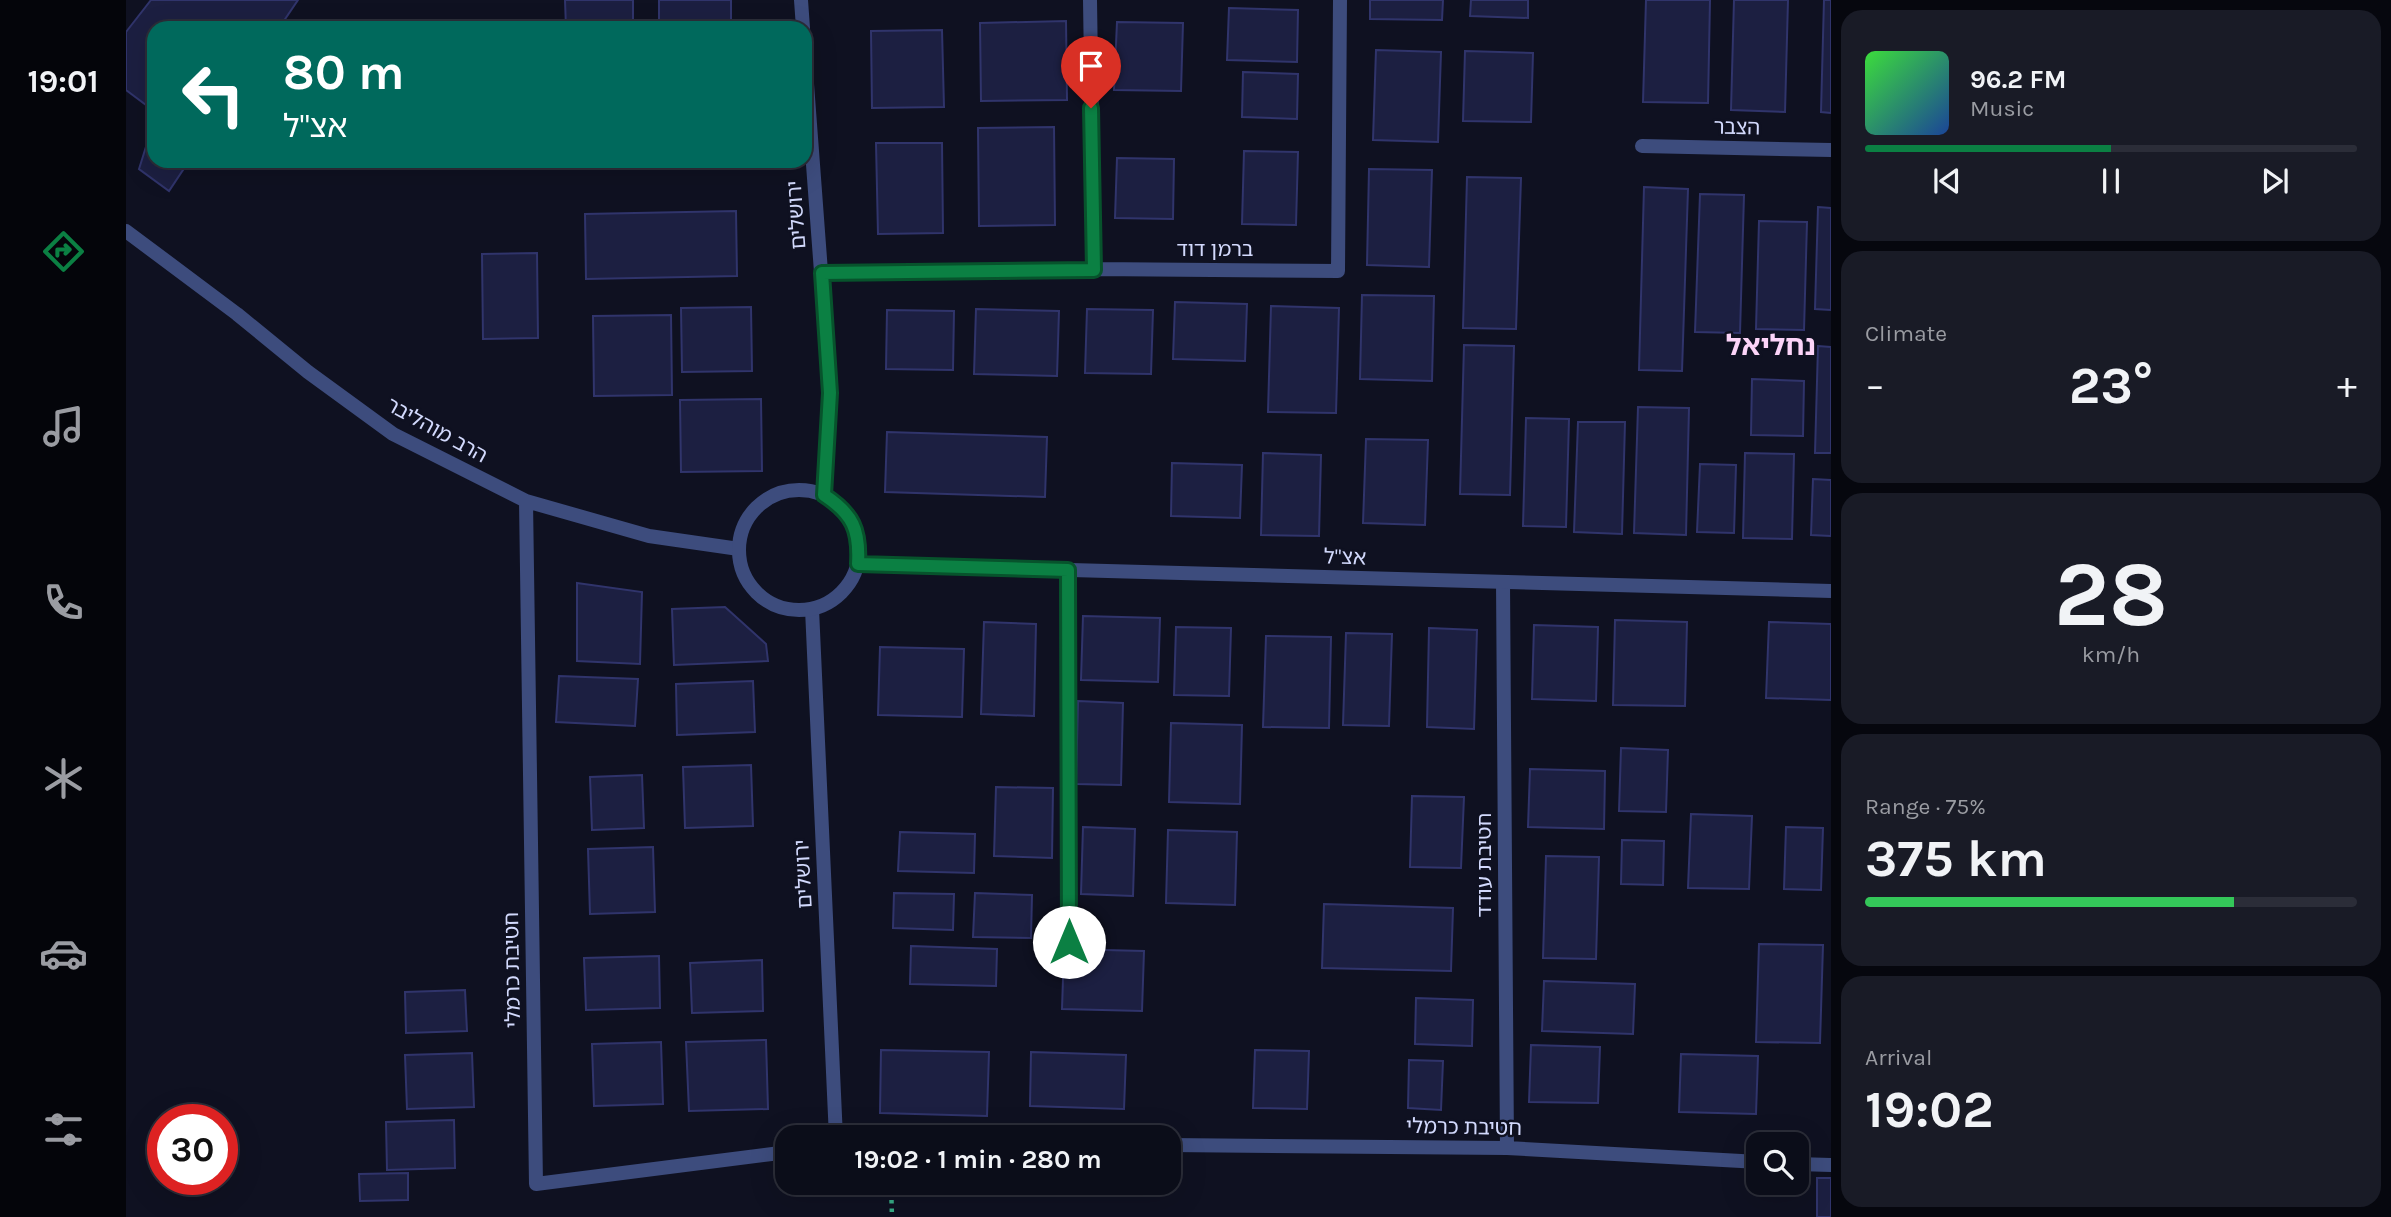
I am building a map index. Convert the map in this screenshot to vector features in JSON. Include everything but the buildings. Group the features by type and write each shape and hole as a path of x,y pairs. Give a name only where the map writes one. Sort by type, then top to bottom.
{"street":[{"path":"801,0 802,21"},
{"path":"1090,0 1094,270"},
{"name":"ברמן דוד","path":"822,273 1338,271 1340,0"},
{"name":"ירושלים","path":"812,146 830,393 824,495"},
{"name":"הצבר","path":"1642,146 1831,150"},
{"name":"הרב מוהליבר","path":"126,231 237,314 307,372 393,434 526,501 649,536 738,549"},
{"path":"805,490 824,495 841,507 853,523 859,543 858,564 841,593 827,603 811,609 793,610 776,606 748,583 738,549 742,530 752,512 767,499 785,491 805,490"},
{"name":"חטיבת כרמלי","path":"526,501 536,1184 775,1154"},
{"name":"אצ\"ל","path":"858,564 1831,591"},
{"path":"1068,570 1069,942"},
{"name":"חטיבת עודד","path":"1503,582 1507,1148"},
{"name":"ירושלים","path":"811,609 835,1125"},
{"name":"חטיבת כרמלי","path":"1181,1145 1507,1148 1746,1161"},
{"path":"1809,1164 1831,1165"}],"path":[{"path":"891,1195 892,1217"}],"district":[{"name":"נחליאל","path":"1771,345"}],"route":[{"path":"1069,942 1068,570 858,564 859,543 853,523 841,507 824,495 830,393 822,273 1094,270 1091,108"}]}
